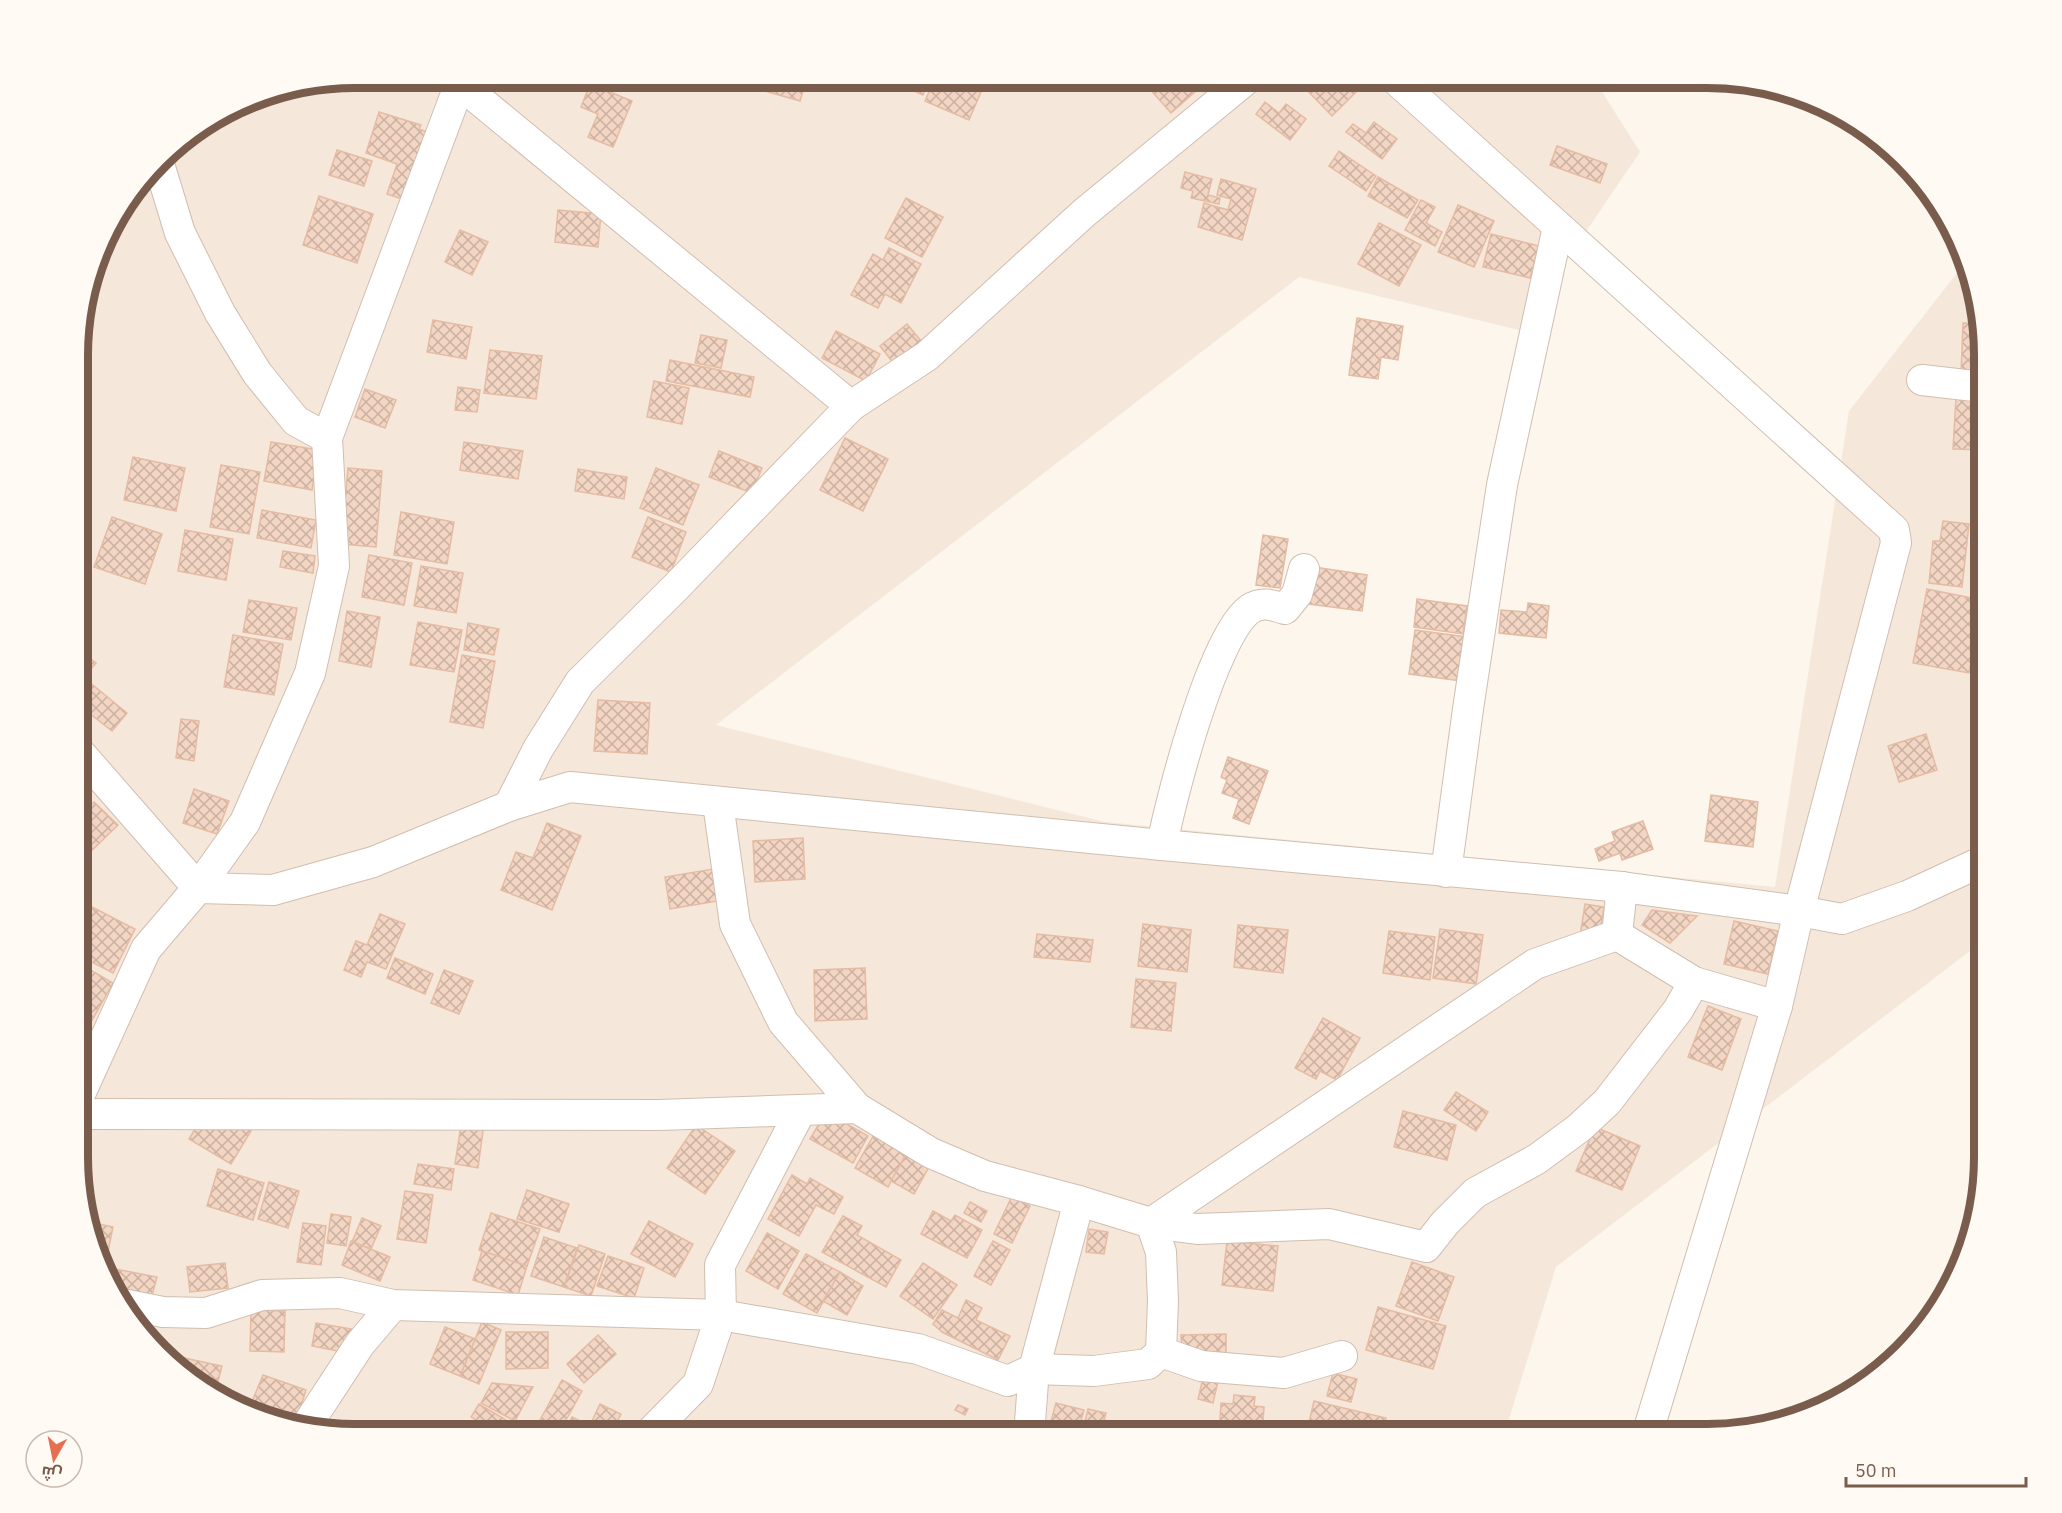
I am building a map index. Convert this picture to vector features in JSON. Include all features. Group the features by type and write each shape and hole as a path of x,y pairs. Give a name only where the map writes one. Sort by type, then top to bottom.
{"street":[{"path":"88,1076 146,949 198,888 245,822 310,673 334,566 327,438 459,88"},
{"path":"470,88 851,406"},
{"path":"509,806 538,748 580,682 676,587 851,406 927,356 1084,213 1236,88"},
{"path":"1405,88 1894,530 1896,543 1799,911 1777,1006 1650,1424"},
{"path":"162,173 180,233 220,313 257,373 296,421 327,438"},
{"path":"1446,872 1502,485 1558,226"},
{"path":"1922,380 1973,386"},
{"path":"1162,845 1170,802 1203,697 1231,631 1250,609 1265,603 1285,609 1297,594 1304,569"},
{"path":"88,762 198,888 273,890 373,862 509,806 570,787 718,803 1622,887 1842,919 1907,896 1973,866"},
{"path":"718,803 735,924 783,1022 857,1108 931,1153 985,1176 1151,1222 1197,1229 1329,1224 1426,1247 1445,1223 1475,1193 1537,1159 1579,1128 1607,1102 1678,1011 1694,982"},
{"path":"1617,935 1622,887"},
{"path":"1617,935 1694,982 1777,1006"},
{"path":"1151,1222 1535,964 1617,935"},
{"path":"88,1114 660,1115 857,1108"},
{"path":"659,1424 698,1384 721,1315 720,1265 801,1110"},
{"path":"1030,1424 1034,1369 1079,1201"},
{"path":"134,1306 163,1312 206,1313 262,1295 340,1293 393,1305 721,1315 918,1349 1008,1381 1034,1369 1094,1371 1148,1364 1161,1352 1163,1301 1161,1252 1151,1222"},
{"path":"310,1420 360,1344 393,1305"},
{"path":"1161,1352 1202,1366 1284,1373 1342,1356"}],"shaded area":[{"path":"1600,88 1640,152 1519,330 1299,277 716,725 1105,822 1775,887 1849,411 1959,270 1968,304 1973,338 1973,949 1556,1267 1507,1424 338,1424 287,1415 253,1404 222,1389 193,1369 167,1346 144,1320 116,1275 98,1226 91,1192 88,1157 89,338 98,287 109,253 124,222 144,193 180,155 222,124 270,103 304,94 338,89"}],"building":[{"path":"588,88 600,88 632,101 613,147 588,137 598,114 581,107"},
{"path":"754,88 804,88 800,101"},
{"path":"907,88 926,88 923,95"},
{"path":"931,88 983,88 969,120 925,101"},
{"path":"1149,88 1199,88 1171,113"},
{"path":"1305,88 1354,88 1357,91 1332,116"},
{"path":"1265,102 1279,113 1286,104 1306,119 1290,140 1256,114"},
{"path":"379,112 421,125 419,129 433,134 411,202 387,194 397,164 366,153"},
{"path":"1374,122 1397,139 1382,159 1346,132 1353,124 1366,133"},
{"path":"1557,146 1607,164 1600,183 1550,165"},
{"path":"337,150 372,161 364,186 329,175"},
{"path":"1339,151 1376,176 1366,191 1329,166"},
{"path":"1185,172 1212,179 1208,195 1220,198 1219,204 1191,198 1193,191 1181,188"},
{"path":"1378,177 1418,200 1407,218 1368,196"},
{"path":"1221,179 1256,189 1242,240 1198,227 1204,203 1228,210 1231,199 1217,195"},
{"path":"319,196 373,214 357,263 303,245"},
{"path":"906,198 943,217 922,257 885,238"},
{"path":"1421,200 1435,207 1426,223 1442,232 1435,246 1405,230"},
{"path":"1458,205 1494,221 1474,267 1438,252"},
{"path":"558,210 601,214 598,247 555,242"},
{"path":"1379,223 1421,245 1399,286 1358,264"},
{"path":"460,230 488,242 472,275 445,262"},
{"path":"1491,234 1539,246 1530,278 1483,267"},
{"path":"889,248 921,264 901,303 885,294 878,308 851,295 873,254 883,260"},
{"path":"1357,318 1403,326 1398,360 1381,357 1378,379 1349,375"},
{"path":"433,320 472,327 466,359 427,352"},
{"path":"1963,323 1971,323 1973,376 1961,375"},
{"path":"907,324 922,342 895,365 880,346"},
{"path":"836,331 880,354 866,381 822,358"},
{"path":"701,335 727,340 721,368 695,363"},
{"path":"490,350 542,356 536,399 484,393"},
{"path":"670,360 754,377 750,397 666,381"},
{"path":"654,381 689,388 682,424 647,417"},
{"path":"458,387 480,390 477,412 455,410"},
{"path":"365,389 396,400 385,428 355,417"},
{"path":"1956,398 1973,399 1973,450 1953,449"},
{"path":"845,438 888,459 863,511 820,490"},
{"path":"271,442 319,450 312,490 264,481"},
{"path":"464,442 523,451 518,479 460,470"},
{"path":"719,451 762,468 752,493 709,477"},
{"path":"133,457 185,468 176,511 124,500"},
{"path":"221,465 260,472 249,534 210,527"},
{"path":"348,468 382,471 376,547 341,544"},
{"path":"656,468 699,485 683,525 640,508"},
{"path":"578,469 627,477 624,499 575,491"},
{"path":"262,510 316,520 311,548 257,538"},
{"path":"401,512 454,522 447,564 394,555"},
{"path":"112,517 162,534 145,584 94,567"},
{"path":"648,517 686,532 671,572 632,557"},
{"path":"1943,521 1969,524 1962,587 1929,583 1933,541 1940,541"},
{"path":"185,530 233,539 226,580 178,571"},
{"path":"1263,535 1288,539 1280,588 1256,585"},
{"path":"283,551 315,556 313,573 280,567"},
{"path":"1973,554 1973,579 1971,579"},
{"path":"369,555 412,563 404,605 362,597"},
{"path":"421,566 463,573 456,613 414,606"},
{"path":"1314,567 1367,575 1362,611 1309,604"},
{"path":"1927,589 1973,598 1973,651 1969,673 1913,663"},
{"path":"1417,599 1467,606 1463,634 1414,627"},
{"path":"249,600 297,608 291,640 243,632"},
{"path":"1528,603 1549,606 1546,638 1499,633 1501,610 1527,612"},
{"path":"347,611 380,617 371,667 339,661"},
{"path":"418,622 462,630 454,672 410,665"},
{"path":"468,623 499,629 494,655 464,650"},
{"path":"1415,630 1467,637 1461,681 1409,674"},
{"path":"233,635 283,644 274,695 224,687"},
{"path":"462,655 495,661 483,728 450,722"},
{"path":"88,656 96,663 88,672"},
{"path":"88,681 127,713 112,731 88,712"},
{"path":"598,700 650,703 647,754 594,751"},
{"path":"181,719 199,721 194,761 176,758"},
{"path":"1926,734 1937,770 1899,782 1888,746"},
{"path":"1228,757 1268,771 1249,824 1233,818 1239,799 1222,793 1227,780 1221,777"},
{"path":"194,789 229,801 217,834 183,823"},
{"path":"1711,795 1758,802 1753,847 1705,841"},
{"path":"94,802 118,825 88,854 88,808"},
{"path":"1643,821 1653,849 1622,860 1620,853 1599,861 1595,849 1615,841 1612,832"},
{"path":"547,823 581,836 552,910 501,890 516,852 533,858"},
{"path":"803,838 805,879 755,882 753,841"},
{"path":"719,868 724,900 670,909 665,877"},
{"path":"1585,904 1604,907 1600,932 1580,936"},
{"path":"92,907 135,929 113,973 88,960 88,915"},
{"path":"1652,910 1697,916 1670,943 1642,925"},
{"path":"380,914 405,924 386,969 367,962 361,977 344,970 356,941 367,945"},
{"path":"1734,921 1778,931 1768,974 1724,964"},
{"path":"1143,924 1191,930 1187,972 1138,966"},
{"path":"1238,925 1288,930 1283,973 1234,967"},
{"path":"1440,929 1483,935 1476,984 1433,978"},
{"path":"1389,931 1435,937 1430,980 1383,973"},
{"path":"1037,934 1093,940 1090,962 1034,957"},
{"path":"395,958 433,974 425,994 387,978"},
{"path":"865,968 867,1019 815,1021 814,970"},
{"path":"88,969 113,983 88,1027"},
{"path":"444,970 473,981 459,1014 431,1003"},
{"path":"1136,979 1176,983 1171,1031 1131,1027"},
{"path":"1708,1006 1741,1019 1722,1070 1688,1057"},
{"path":"1323,1018 1360,1038 1337,1080 1320,1071 1316,1079 1295,1068"},
{"path":"1456,1092 1488,1112 1476,1131 1444,1110"},
{"path":"208,1107 251,1131 231,1164 189,1139"},
{"path":"1403,1111 1456,1125 1447,1160 1394,1147"},
{"path":"826,1112 868,1136 853,1163 810,1139"},
{"path":"462,1119 484,1123 478,1168 455,1164"},
{"path":"696,1125 735,1151 705,1194 667,1168"},
{"path":"1595,1127 1640,1146 1622,1190 1576,1171"},
{"path":"876,1131 909,1149 888,1187 855,1168"},
{"path":"907,1153 930,1165 914,1194 891,1181"},
{"path":"418,1164 454,1169 451,1190 414,1184"},
{"path":"218,1169 264,1183 253,1220 207,1206"},
{"path":"792,1175 807,1184 810,1178 843,1197 834,1214 816,1205 799,1236 768,1219"},
{"path":"269,1182 299,1191 288,1228 258,1219"},
{"path":"527,1190 569,1204 559,1232 517,1219"},
{"path":"405,1191 433,1195 426,1243 397,1239"},
{"path":"1012,1196 1030,1206 1012,1243 994,1234"},
{"path":"970,1202 987,1211 981,1222 964,1213"},
{"path":"933,1211 951,1221 955,1215 982,1230 967,1258 921,1234"},
{"path":"491,1213 540,1229 527,1266 479,1250"},
{"path":"331,1214 351,1217 346,1246 327,1243"},
{"path":"843,1216 862,1226 857,1235 901,1260 886,1287 822,1252"},
{"path":"362,1218 381,1226 371,1249 352,1242"},
{"path":"649,1221 693,1244 675,1277 631,1254"},
{"path":"303,1223 326,1226 321,1265 297,1262"},
{"path":"97,1224 113,1227 107,1255"},
{"path":"1089,1229 1108,1232 1104,1254 1086,1252"},
{"path":"767,1233 799,1251 778,1289 746,1271"},
{"path":"544,1237 577,1248 564,1287 531,1276"},
{"path":"351,1241 390,1257 380,1281 342,1265"},
{"path":"993,1241 1010,1250 991,1285 974,1276"},
{"path":"1227,1241 1278,1246 1273,1291 1222,1285"},
{"path":"579,1245 605,1254 591,1296 564,1287"},
{"path":"482,1251 527,1266 518,1295 473,1280"},
{"path":"806,1254 840,1272 817,1313 783,1294"},
{"path":"608,1256 644,1268 634,1298 597,1286"},
{"path":"1412,1262 1454,1277 1438,1321 1396,1306"},
{"path":"225,1263 228,1288 190,1292 187,1267"},
{"path":"923,1263 957,1285 933,1319 900,1296"},
{"path":"113,1269 157,1277 151,1299 125,1293"},
{"path":"840,1272 863,1286 847,1315 823,1301"},
{"path":"966,1300 982,1308 976,1320 1010,1336 998,1360 942,1332 933,1324 942,1310 958,1318"},
{"path":"1378,1307 1446,1326 1433,1369 1366,1350"},
{"path":"251,1310 285,1311 284,1352 250,1351"},
{"path":"482,1322 501,1330 479,1384 460,1376"},
{"path":"316,1323 352,1329 348,1353 312,1346"},
{"path":"445,1327 475,1339 460,1376 430,1364"},
{"path":"506,1332 548,1332 548,1368 506,1369"},
{"path":"1226,1334 1226,1356 1182,1350 1181,1335"},
{"path":"598,1335 616,1354 584,1383 567,1364"},
{"path":"179,1357 222,1366 217,1386"},
{"path":"1333,1373 1357,1379 1351,1402 1327,1396"},
{"path":"263,1375 306,1390 298,1417 251,1403"},
{"path":"1203,1378 1218,1381 1213,1403 1198,1399"},
{"path":"562,1380 582,1391 564,1424 547,1424 540,1420"},
{"path":"492,1383 533,1387 515,1421 481,1403"},
{"path":"1234,1395 1255,1397 1254,1406 1264,1407 1263,1424 1220,1424 1221,1403 1233,1404"},
{"path":"1314,1401 1386,1418 1385,1424 1309,1424"},
{"path":"1056,1403 1084,1410 1080,1424 1050,1424"},
{"path":"479,1404 506,1420 504,1424 483,1424 471,1417"},
{"path":"600,1404 621,1414 616,1424 597,1424 592,1421"},
{"path":"958,1405 968,1409 965,1415 955,1410"},
{"path":"1088,1409 1106,1413 1104,1420 1121,1424 1084,1424"},
{"path":"572,1417 586,1424 568,1424"}]}
